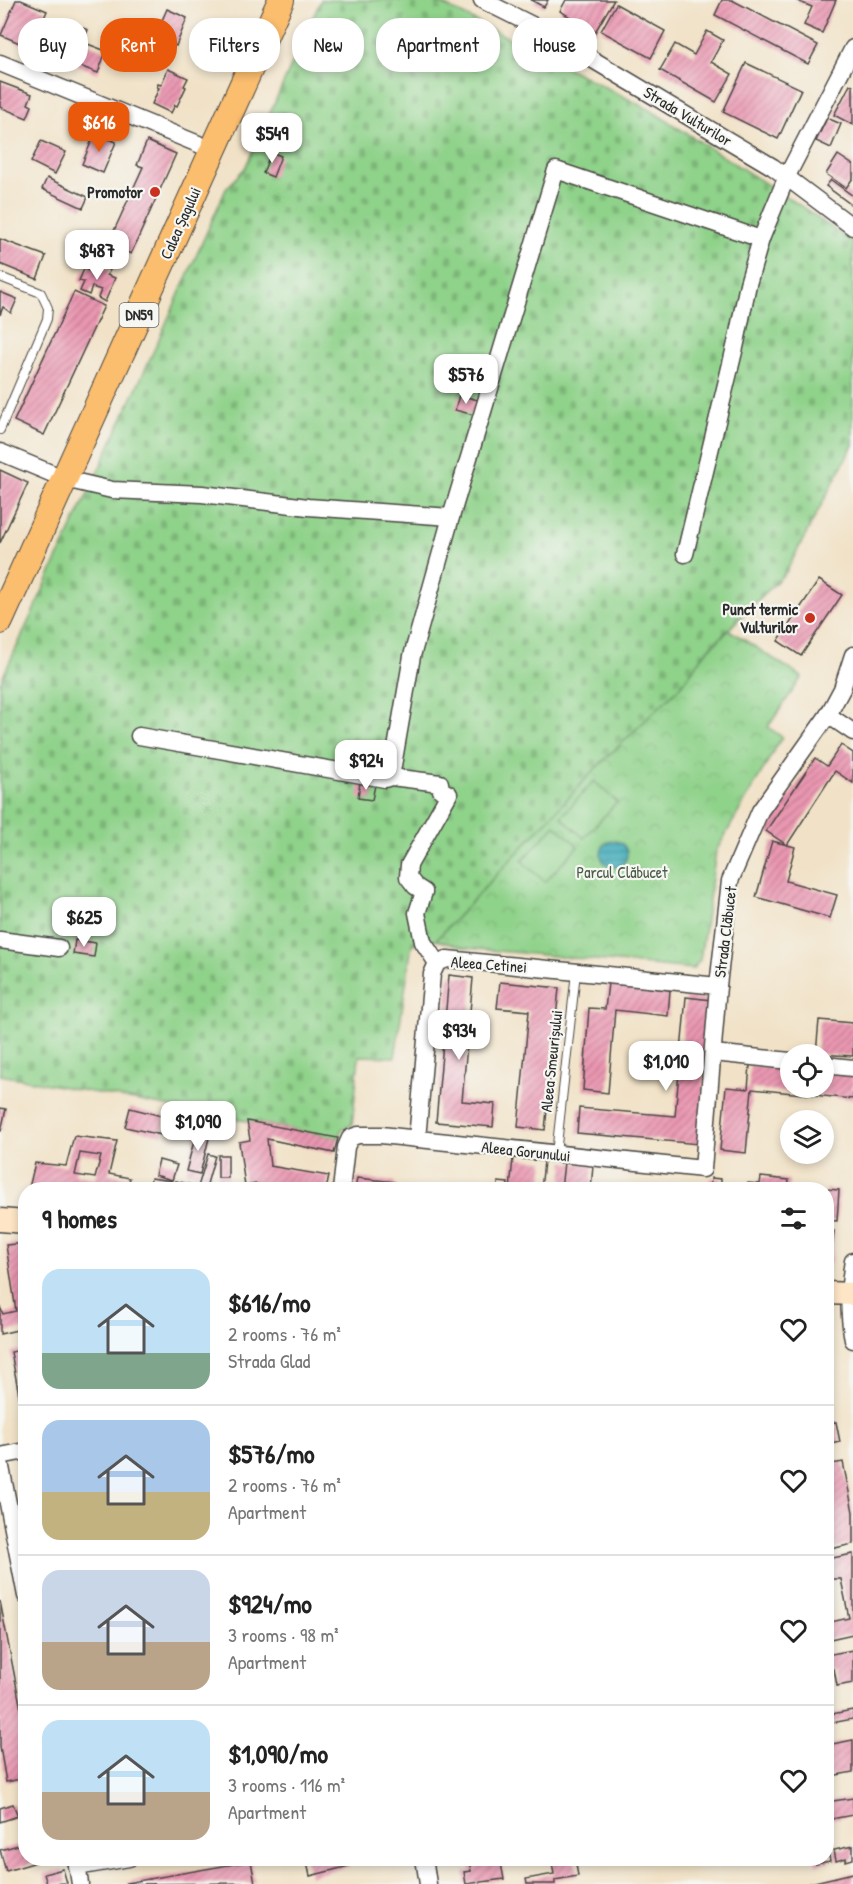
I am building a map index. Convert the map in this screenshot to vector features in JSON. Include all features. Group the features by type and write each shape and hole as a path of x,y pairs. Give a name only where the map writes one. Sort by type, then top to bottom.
{"main road":[{"name":"Calea Șagului","path":"65,479 281,0"},
{"name":"DN59","path":"0,621 65,479"},
{"path":"0,1220 18,1221"}],"street":[{"name":"Strada Vulturilor","path":"482,0 557,38 787,176 853,227"},
{"path":"686,554 748,284 761,239 787,176 853,48"},
{"path":"0,63 213,150"},
{"path":"391,777 412,656 451,517 556,171 761,239"},
{"path":"0,452 65,479 112,490 202,494 308,507 451,517"},
{"name":"Strada Clăbucet","path":"703,1169 718,986 730,880 749,832 772,791 828,715 842,689 853,655"},
{"path":"828,715 853,732"},
{"path":"139,736 324,770 386,779 391,777 440,783 441,790 449,794 410,865 408,877 414,886 424,892 417,913 423,942 437,963"},
{"path":"0,940 59,948"},
{"name":"Aleea Cetinei","path":"417,1139 432,974 437,963 447,959 718,986"},
{"path":"713,1053 780,1060"},
{"path":"834,1066 853,1068"},
{"name":"Aleea Gorunului","path":"341,1182 346,1147 350,1138 358,1135 417,1139 703,1169"},
{"path":"853,1261 845,1292 853,1340"},
{"path":"0,1456 18,1453"},
{"path":"0,1462 18,1555"},
{"path":"78,1870 95,1866"},
{"path":"425,1866 428,1884"}],"lane":[{"path":"0,277 42,293 48,308 47,320 0,430"},
{"name":"Aleea Smeurișului","path":"556,1154 576,972"}],"green space":[{"path":"321,0 431,0 446,6 470,18 376,18 376,72 500,72 500,34 512,40 512,72 575,72 650,110 801,206 853,243 853,445 786,572 706,652 680,687 596,768 436,940 412,944 395,1057 359,1056 352,1125 342,1129 338,1138 0,1075 0,683 226,189 245,168 292,64 292,72 364,72 364,18 313,18"},
{"name":"Parcul Clăbucet","path":"729,630 802,677 768,727 782,737 716,851 700,960 693,969 466,948 436,940 596,768 680,687 706,652"},
{"path":"594,781 617,802 584,838 561,817"},
{"path":"555,825 578,846 545,882 522,861"}],"water":[{"path":"614,841 623,845 627,854 623,863 614,867 605,863 601,854 605,845"}],"building":[{"path":"16,0 47,11 44,18 18,18 18,42 1,35"},
{"path":"531,0 548,0 544,7"},
{"path":"566,0 614,0 597,29 597,18 572,18 560,11"},
{"path":"722,0 732,0 818,45 808,64 715,15"},
{"path":"795,0 836,0 822,33 804,25 812,7"},
{"path":"616,4 665,31 651,58 601,31"},
{"path":"167,9 187,18 177,43 177,18 163,18"},
{"path":"707,31 723,40 711,62 732,74 716,102 660,70 675,44 694,55"},
{"path":"88,44 100,49 98,73 88,69"},
{"path":"746,63 801,89 778,139 723,112"},
{"path":"167,72 175,72 188,78 177,106 175,105 171,113 152,104 159,88 158,84 161,85"},
{"path":"0,82 32,94 28,104 32,106 27,118 0,107"},
{"path":"850,85 853,86 853,125 834,115"},
{"path":"827,118 841,124 831,148 816,141"},
{"path":"95,133 116,142 103,173 82,164"},
{"path":"41,141 66,152 55,174 31,162"},
{"path":"147,141 176,154 131,254 108,244 143,167 137,165"},
{"path":"271,152 281,156 273,177 263,173"},
{"path":"838,155 853,165 853,178 846,188 826,174"},
{"path":"47,178 88,197 83,208 42,189"},
{"path":"831,180 853,196 853,206 826,186"},
{"path":"0,239 46,256 37,279 0,264"},
{"path":"91,263 110,270 107,275 115,278 105,302 98,298 101,290 92,287 89,295 80,291 84,282 79,281 84,269 88,270"},
{"path":"0,292 17,299 11,313 3,307 0,315"},
{"path":"74,292 104,306 44,435 14,421"},
{"path":"459,395 478,400 474,415 455,410"},
{"path":"0,470 28,483 0,543"},
{"name":"Punct termic Vulturilor","path":"819,580 842,595 801,656 778,641"},
{"path":"841,745 853,753 853,783 835,771 787,845 766,831 815,758 827,766"},
{"path":"360,782 375,785 372,800 358,798"},
{"path":"772,841 795,847 786,881 837,895 830,918 756,897"},
{"path":"75,940 96,943 94,957 73,954"},
{"path":"449,975 473,978 462,1101 495,1104 493,1127 436,1122"},
{"path":"500,982 559,988 545,1130 518,1127 529,1011 497,1008"},
{"path":"608,983 670,990 668,1016 615,1010 608,1093 583,1090 589,1008 605,1009"},
{"path":"686,997 711,1000 699,1144 577,1133 579,1108 675,1116"},
{"path":"819,1020 853,1023 853,1056 834,1055 834,1044 817,1044"},
{"path":"750,1065 780,1068 780,1092 752,1089 746,1153 720,1150 726,1087 748,1089"},
{"path":"834,1073 853,1075 853,1099 834,1097"},
{"path":"0,1108 6,1109 1,1131 0,1131"},
{"path":"130,1108 166,1117 162,1135 125,1127"},
{"path":"247,1121 338,1138 334,1153 267,1139 270,1166 329,1176 328,1182 244,1182 239,1142 250,1140"},
{"path":"197,1130 210,1134 200,1174 186,1171"},
{"path":"74,1136 117,1141 109,1174 130,1178 129,1182 30,1182 35,1163 66,1166","holes":["80,1153 101,1156 95,1178 75,1175"]},
{"path":"208,1154 215,1156 208,1182 199,1182"},
{"path":"218,1155 228,1155 228,1178 218,1178"},
{"path":"513,1158 544,1161 542,1182 511,1182"},
{"path":"159,1160 177,1165 172,1180 155,1175"},
{"path":"564,1162 593,1165 592,1182 562,1182"},
{"path":"761,1177 789,1180 789,1182 760,1182"},
{"path":"151,1178 171,1181 171,1182 150,1182"},
{"path":"357,1178 395,1182 356,1182"},
{"path":"711,1178 721,1179 721,1182 711,1182"},
{"path":"834,1190 839,1190 837,1221 834,1221"},
{"path":"18,1244 18,1330 0,1334 0,1307 3,1314 16,1311 6,1245"},
{"path":"18,1351 18,1390 11,1352"},
{"path":"834,1422 836,1422 840,1442 834,1443"},
{"path":"843,1462 853,1512 853,1544 834,1548 834,1464"},
{"path":"853,1554 853,1634 834,1638 834,1621 849,1618 841,1579 834,1579 834,1558"},
{"path":"0,1601 18,1694 18,1780 6,1782 0,1747"},
{"path":"853,1650 853,1683 837,1686 834,1654"},
{"path":"853,1710 853,1719 834,1723 834,1714"},
{"path":"853,1740 853,1772 834,1776 834,1744"},
{"path":"853,1798 853,1815 834,1819 834,1801"},
{"path":"13,1804 18,1816 0,1822 0,1808"},
{"path":"18,1845 18,1866 23,1866 6,1871 0,1850"},
{"path":"853,1846 853,1859 846,1861 846,1858 836,1861 834,1850"},
{"path":"223,1866 252,1866 255,1883 127,1884"},
{"path":"308,1866 349,1866 310,1876"},
{"path":"470,1866 502,1866 504,1879 466,1884 464,1872 471,1871"},
{"path":"552,1866 576,1866 578,1876 555,1880 555,1884 527,1884 526,1879 554,1874"},
{"path":"63,1869 67,1883 47,1884 44,1874"},
{"path":"853,1873 853,1884 810,1884 810,1883"}],"place":[{"name":"Promotor","path":"155,192"},
{"name":"Punct termic Vulturilor","path":"810,618"}]}
